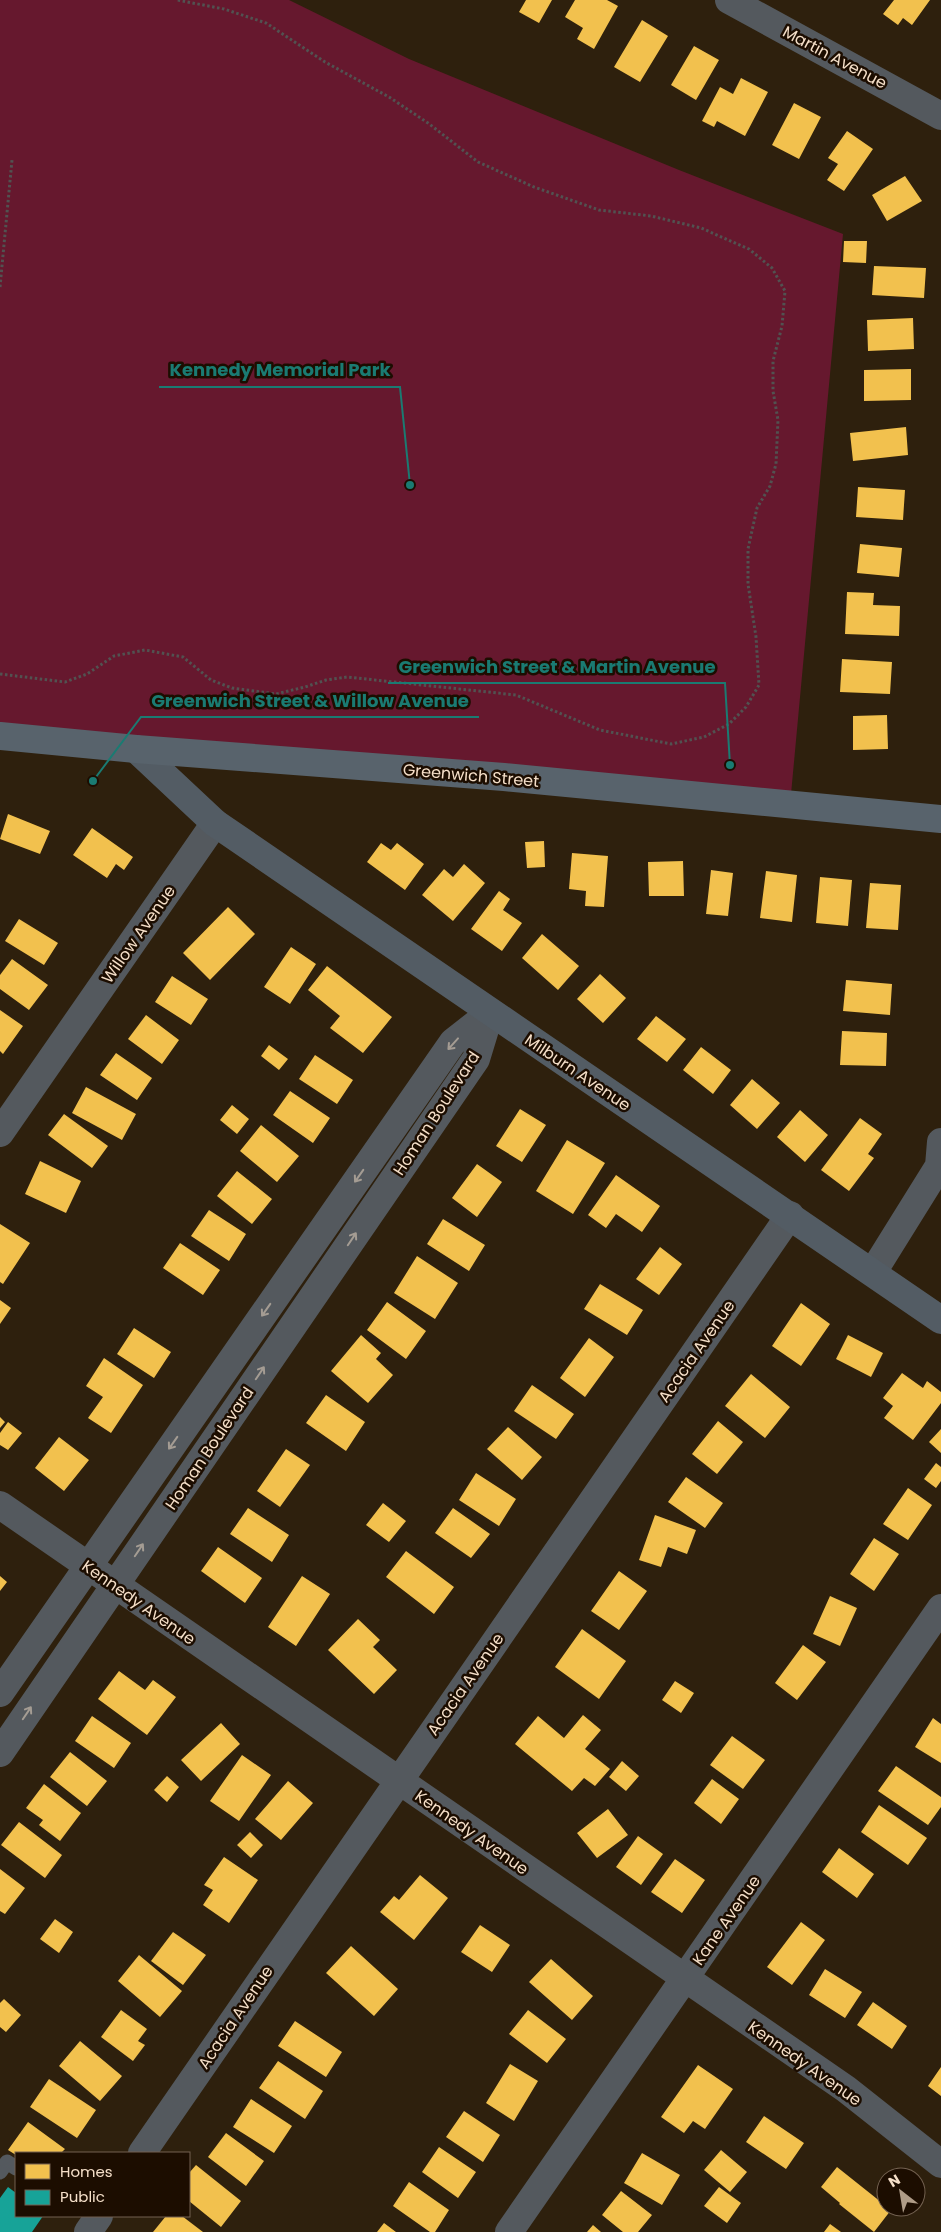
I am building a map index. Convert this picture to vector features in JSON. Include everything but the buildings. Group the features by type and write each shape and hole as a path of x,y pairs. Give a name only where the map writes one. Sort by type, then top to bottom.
{"main road":[{"name":"Greenwich Street","path":"0,736 136,749 504,776 941,819"}],"street":[{"name":"Martin Avenue","path":"728,0 941,116"},
{"path":"136,749 215,823"},
{"name":"Milburn Avenue","path":"215,823 941,1320"},
{"name":"Willow Avenue","path":"0,1133 215,823"},
{"name":"Homan Boulevard","path":"0,1693 453,1042 490,1013"},
{"name":"Homan Boulevard","path":"0,1753 476,1058 490,1013"},
{"path":"873,1272 939,1166 941,1142"},
{"name":"Acacia Avenue","path":"143,2152 790,1215"},
{"name":"Kennedy Avenue","path":"0,1505 846,2089 941,2164"},
{"name":"Kane Avenue","path":"510,2232 941,1608"}],"lane":[{"path":"284,1284 308,1303"},
{"path":"0,2172 7,2162 15,2167"}],"path":[{"path":"0,674 65,682 87,674 114,656 145,650 182,657 211,680 232,688 276,694 326,680 347,677 516,695 600,730 670,744 704,737 729,724 746,706 759,685 756,637 748,584 748,549 757,508 770,486 776,464 778,420 773,390 773,361 782,326 786,291 772,268 749,249 701,228 651,216 599,210 534,187 478,162 428,123 390,97 325,62 266,23 224,9 176,0"},
{"path":"0,287 12,160"}],"shaded area":[{"path":"0,0 289,0 409,59 679,170 843,234 790,805 0,736"}],"place":[{"name":"Kennedy Memorial Park","path":"410,485"},
{"name":"Greenwich Street & Martin Avenue","path":"730,765"},
{"name":"Greenwich Street & Willow Avenue","path":"93,781"}]}
